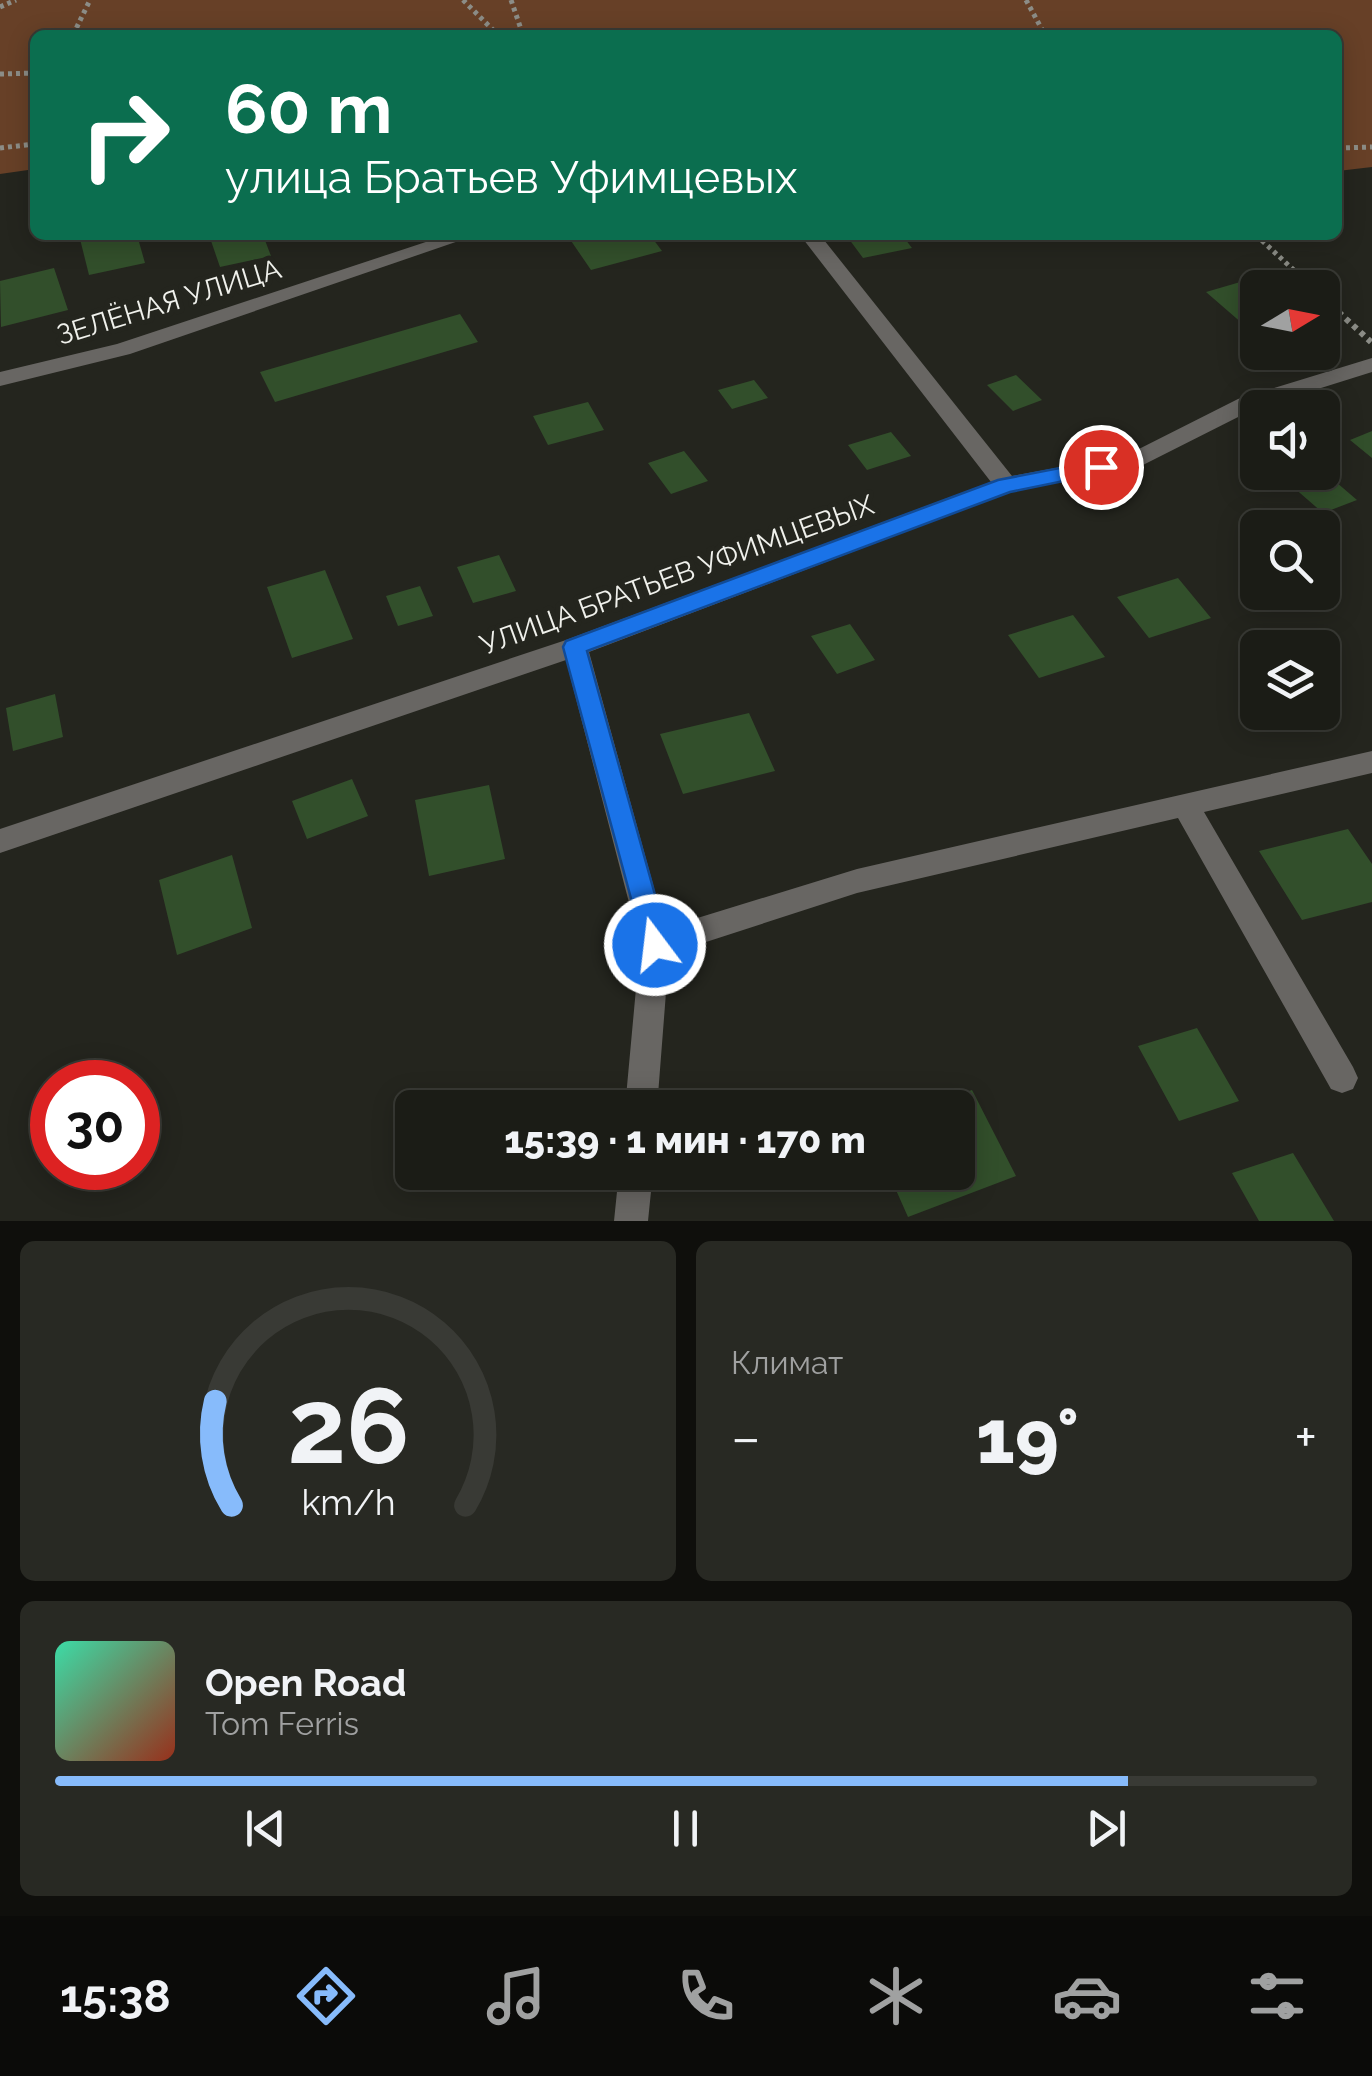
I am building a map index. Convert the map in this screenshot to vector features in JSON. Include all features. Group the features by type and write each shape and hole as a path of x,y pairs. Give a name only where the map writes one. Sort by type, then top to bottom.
{"street":[{"name":"ЗЕЛЁНАЯ УЛИЦА","path":"0,379 123,349 451,240"},
{"path":"814,240 1006,485"},
{"name":"УЛИЦА БРАТЬЕВ УФИМЦЕВЫХ","path":"0,841 574,647 1006,485 1132,461 1246,404 1372,364"},
{"path":"574,647 655,945 643,1090"},
{"path":"655,945 857,882 1372,762"},
{"path":"1185,805 1342,1078"},
{"path":"632,1221 635,1190"}],"path":[{"path":"0,8 16,0"},
{"path":"75,30 90,0"},
{"path":"463,0 493,30"},
{"path":"511,0 521,30"},
{"path":"1026,0 1042,30"},
{"path":"0,74 30,73"},
{"path":"0,148 30,145"},
{"path":"1342,148 1372,147"},
{"path":"1261,240 1294,270"},
{"path":"1340,313 1372,342"}],"shaded area":[{"path":"0,0 1372,0 1372,167 1342,171 1342,30 30,30 30,170 0,174"}],"building":[{"path":"80,240 138,240 145,263 89,275"},
{"path":"211,240 265,240 271,256 220,267"},
{"path":"570,240 654,240 662,251 591,270"},
{"path":"850,240 906,240 912,248 863,258"},
{"path":"54,268 68,310 1,327 0,281"},
{"path":"1240,282 1240,321 1206,292"},
{"path":"460,314 478,342 275,402 260,372"},
{"path":"1016,375 1042,400 1013,411 987,385"},
{"path":"754,380 768,398 732,409 718,390"},
{"path":"588,402 604,430 548,445 533,416"},
{"path":"1372,431 1372,458 1350,440"},
{"path":"891,432 911,456 867,470 848,445"},
{"path":"684,451 708,481 671,494 648,463"},
{"path":"1340,485 1357,500 1331,510 1320,510 1297,490 1340,490"},
{"path":"499,555 516,591 473,603 457,567"},
{"path":"325,570 353,639 292,658 267,587"},
{"path":"1178,578 1211,618 1149,638 1117,597"},
{"path":"420,586 433,616 398,626 386,596"},
{"path":"1073,615 1105,657 1039,678 1008,635"},
{"path":"850,624 875,660 837,674 811,636"},
{"path":"55,694 63,737 13,751 6,708"},
{"path":"749,713 775,771 683,794 660,734"},
{"path":"352,779 368,816 307,839 292,801"},
{"path":"489,785 505,859 429,876 415,800"},
{"path":"1348,829 1372,864 1372,902 1302,920 1259,851"},
{"path":"232,855 252,928 177,955 159,880"},
{"path":"1197,1028 1239,1101 1179,1121 1138,1046"},
{"path":"975,1096 1016,1176 908,1217 896,1190 975,1190"},
{"path":"1293,1153 1334,1221 1259,1221 1232,1173"}],"route":[{"path":"655,945 574,647 1006,485 1101,467"}]}
